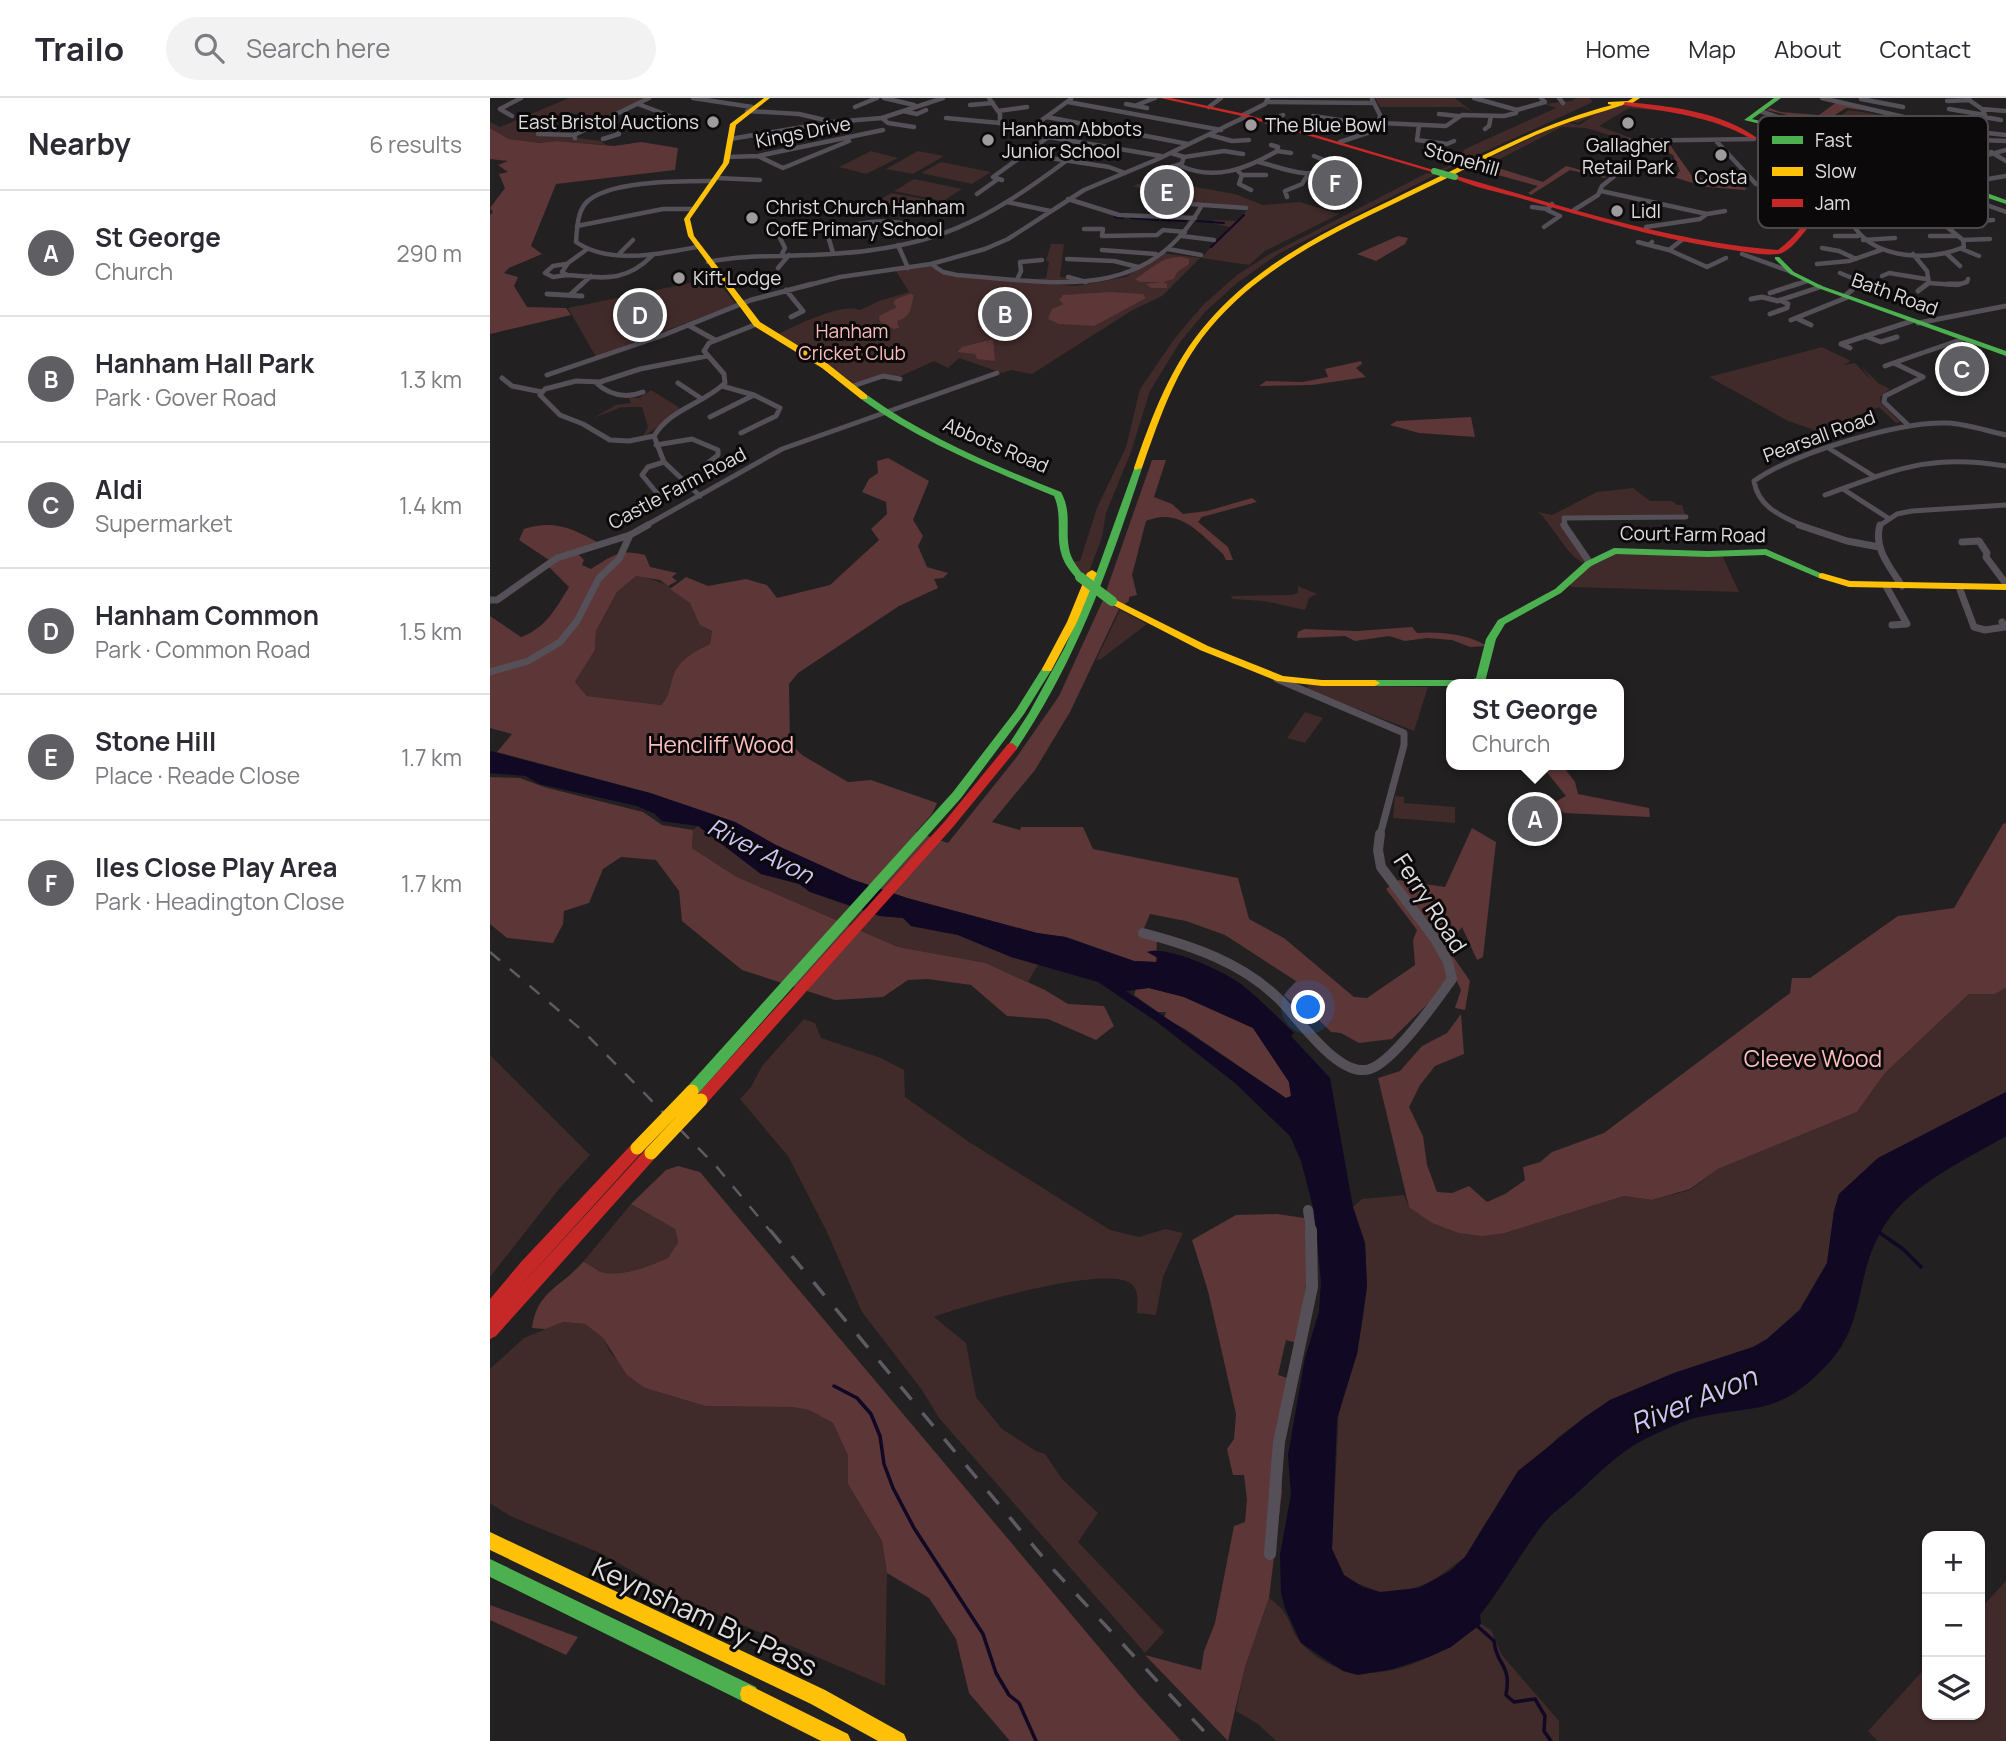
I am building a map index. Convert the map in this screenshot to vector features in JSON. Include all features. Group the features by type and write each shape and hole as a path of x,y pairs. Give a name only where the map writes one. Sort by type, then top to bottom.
{"main road":[{"path":"694,209 728,157 733,124 767,98"},
{"name":"Stonehill","path":"1163,98 1209,107 1223,104 1245,116 1549,206 1733,250 1774,254"},
{"path":"1646,98 1758,137"},
{"path":"1758,122 1747,120 1777,98"},
{"path":"934,833 988,759 1054,656 1086,590 1160,384 1182,345 1210,311 1238,285 1301,242 1542,125 1596,104 1596,99 1701,116 1758,137"},
{"path":"490,1331 651,1153 696,1096 784,996 1025,730 1070,656 1094,599 1171,382 1197,338 1213,318 1246,287 1287,257 1334,230 1552,125 1591,110 1627,102"},
{"path":"1988,195 2006,202"},
{"name":"Abbots Road","path":"694,209 686,223 698,247 757,324 804,351 886,414 961,455 1058,494 1064,505 1062,549 1067,564 1080,577 1112,601 1204,648 1270,676"},
{"path":"1774,254 1806,228"},
{"name":"Bath Road","path":"1774,254 1789,271 1820,287 2006,354"},
{"name":"Court Farm Road","path":"1481,679 1491,639 1501,622 1558,591 1606,553 1623,550 1708,554 1762,552 1828,579 1849,584 1959,587 2006,585"},
{"name":"Court Farm Road","path":"1270,676 1306,686 1446,683"},
{"path":"490,1309 637,1148 696,1096"},
{"name":"Keynsham By-Pass","path":"490,1541 818,1697 897,1741"},
{"name":"Keynsham By-Pass","path":"490,1568 804,1720 841,1741"}],"street":[{"path":"513,116 500,109 521,98"},
{"path":"538,134 575,137 649,98"},
{"path":"693,98 750,109 799,114 833,122"},
{"path":"855,107 877,98"},
{"path":"884,98 915,106"},
{"path":"730,139 833,122 882,118 943,98"},
{"path":"1024,133 1073,98"},
{"path":"1135,105 1155,98"},
{"path":"1474,98 1517,110"},
{"path":"1498,104 1505,98"},
{"path":"1439,114 1508,116 1517,110 1545,102 1541,98"},
{"path":"1559,98 1563,103"},
{"path":"1822,98 1907,116"},
{"path":"1853,104 1861,98 1904,106"},
{"path":"1947,101 1968,99 1982,109 2006,111"},
{"path":"970,106 991,100 998,111 1000,123"},
{"path":"975,261 975,256 1008,239 1068,199 1233,125 1268,100 1372,100 1381,117 1379,124 1340,142"},
{"path":"1068,102 1221,130"},
{"path":"638,104 670,116"},
{"path":"1126,104 1147,107"},
{"path":"1223,104 1236,117 1233,125"},
{"path":"998,111 1027,107"},
{"path":"1950,108 1984,116 1982,109"},
{"path":"901,111 915,114 926,110"},
{"path":"1760,111 1773,116"},
{"path":"1267,122 1283,115"},
{"path":"1312,116 1379,124 1404,122 1446,126 1458,116"},
{"path":"1487,129 1491,116"},
{"path":"1047,117 1188,144"},
{"path":"1988,117 2001,120"},
{"path":"882,118 888,123 914,127"},
{"path":"946,118 1000,123 1009,130 1047,138 1163,157"},
{"path":"603,121 614,124 619,134 603,139"},
{"path":"572,122 594,125"},
{"path":"1419,125 1417,140 1447,144 1454,141"},
{"name":"Kings Drive","path":"728,157 758,156 882,128 889,134"},
{"path":"1988,133 2006,135"},
{"path":"758,156 783,168 858,135"},
{"path":"1210,135 1232,142 1249,140"},
{"path":"975,192 1000,179 993,177 1047,138"},
{"path":"1988,140 2006,141"},
{"path":"1717,142 1758,142"},
{"path":"1717,142 1756,184"},
{"path":"1574,210 1601,191 1602,186 1628,165 1632,154 1630,143 1758,142"},
{"path":"1270,145 1278,147 1278,151"},
{"path":"1988,152 2006,150"},
{"path":"1171,153 1185,157 1224,151 1242,154"},
{"path":"1181,164 1187,169 1204,172 1237,170 1278,151 1291,153"},
{"path":"1988,152 2006,161"},
{"path":"1024,154 1109,167 1125,173"},
{"path":"1201,155 1205,160"},
{"path":"1314,156 1334,164 1349,165 1350,170"},
{"path":"1164,169 1181,164 1185,157"},
{"path":"708,262 740,256 833,253 898,245 941,236 972,224 1066,160"},
{"path":"1259,162 1309,173 1322,173 1330,170 1334,164"},
{"path":"1299,167 1322,173"},
{"path":"1237,170 1242,175 1266,175"},
{"path":"1199,179 1204,172"},
{"path":"1287,197 1286,191 1304,184 1309,173"},
{"path":"1242,175 1239,184 1251,190"},
{"path":"1988,179 2006,176"},
{"path":"698,247 653,256 586,250 576,242 577,226 583,206 603,194 659,182 760,180"},
{"path":"1601,191 1707,214 1725,211"},
{"path":"1068,199 1130,218 1195,218"},
{"path":"1007,202 1049,211"},
{"path":"1162,202 1246,208"},
{"path":"931,264 949,273 1018,279 1088,283 1116,278 1168,249 1183,234 1202,205"},
{"path":"1532,207 1549,206 1560,215 1545,227"},
{"path":"1988,206 2006,212"},
{"path":"577,226 663,209 694,209"},
{"path":"1646,227 1700,219 1707,214"},
{"path":"833,253 828,236 830,233 883,219 897,219 923,226 941,236"},
{"path":"1988,220 1993,220"},
{"path":"1129,236 1130,228"},
{"path":"1855,228 1861,238 1881,250 1913,254 1947,253 1962,249 1979,256"},
{"path":"1950,228 1963,240 1988,240 1997,246"},
{"path":"1084,229 1103,229 1102,236 1157,235 1163,230 1214,240"},
{"path":"778,268 785,254 779,236"},
{"path":"1835,236 1895,238"},
{"path":"1930,236 1957,236"},
{"path":"1669,250 1683,239"},
{"path":"620,253 633,240"},
{"path":"1962,249 1963,240"},
{"path":"1638,242 1669,250 1707,267 1726,258"},
{"path":"898,245 908,268"},
{"path":"547,375 688,325 740,303 786,290 840,277 931,264 1006,246"},
{"path":"1822,248 1839,251 1856,259"},
{"path":"1168,249 1201,255"},
{"path":"567,275 562,269 586,250"},
{"path":"1102,250 1156,254"},
{"path":"1818,264 1856,259 1881,250"},
{"path":"1947,253 1959,266"},
{"path":"1742,254 1789,271"},
{"path":"1913,254 1927,271 1927,281 1918,291"},
{"path":"566,264 553,266 545,273 554,277 629,276 653,256"},
{"path":"1014,260 1042,260"},
{"path":"1018,279 1019,264 1022,260"},
{"path":"1067,260 1114,261 1138,267"},
{"path":"769,268 786,269"},
{"path":"1795,316 1846,297 1853,289 1852,285 1859,281 1840,273"},
{"path":"1882,276 1889,273 1957,285 1967,282 1968,279"},
{"path":"570,295 591,276"},
{"path":"1018,279 1040,277"},
{"path":"1068,277 1088,283"},
{"path":"1770,291 1807,281"},
{"path":"1780,300 1820,287"},
{"path":"786,290 803,311 791,317"},
{"path":"547,294 582,296"},
{"path":"1751,299 1762,297 1780,300 1787,304 1795,316 1811,325"},
{"path":"1850,348 1841,344 1915,322 2006,306"},
{"path":"1770,314 1787,307"},
{"path":"700,496 664,462 654,436 657,428 668,418 722,387 726,378 707,356 705,347 715,340 757,324"},
{"path":"688,325 715,340"},
{"path":"1850,334 1881,342 1897,337"},
{"path":"1885,366 1963,339"},
{"path":"1917,345 1922,354"},
{"path":"502,378 512,386 542,392 576,381 595,382 640,369 707,356"},
{"path":"1894,363 1934,383"},
{"name":"Castle Farm Road","path":"490,600 496,600 557,558 630,535 782,449 932,400 998,373"},
{"path":"853,386 881,377 900,376"},
{"path":"1907,424 1890,411 1884,402 1885,396 1923,377"},
{"path":"595,382 618,396 640,395"},
{"path":"678,383 702,399"},
{"path":"722,387 754,395 777,406 780,411 744,431 737,425"},
{"path":"542,392 540,395 560,415 583,424 610,440 629,441 654,436"},
{"path":"725,419 713,416 754,395"},
{"name":"Pearsall Road","path":"1879,547 1843,541 1819,533 1777,513 1756,497 1754,481 1774,467 1907,424 1949,424 2006,435"},
{"path":"656,445 686,438 701,442 719,453 704,466 709,468"},
{"path":"1830,449 1875,477"},
{"path":"1825,495 1932,459 1969,460 2006,466"},
{"path":"661,498 642,475 648,467 664,462"},
{"path":"1843,489 1888,518"},
{"path":"1902,586 1879,547 1876,535 1879,525 1888,518 1912,512 2006,505"},
{"path":"1590,563 1581,554 1563,523 1564,518 1686,517"},
{"path":"490,671 537,658 562,641 576,623 597,580 619,559 625,539 630,535"},
{"path":"1979,541 1987,553 1986,557 2006,585"},
{"path":"1962,542 1991,541"},
{"path":"1886,586 1908,625"},
{"path":"1959,587 1967,601 1966,614 1973,627 1985,630 2004,626"},
{"path":"1892,625 1918,625"},
{"name":"Ferry Road","path":"1143,933 1193,946 1254,978 1279,999 1340,1063 1354,1070 1370,1068 1395,1051 1405,1035 1435,1006 1453,977 1449,962 1379,862 1379,837 1404,745 1404,733 1306,686"},
{"path":"1270,1554 1271,1494 1285,1406 1311,1312 1314,1287 1315,1244 1308,1210"}],"green space":[{"path":"569,98 647,98 604,119 571,113 529,132 601,141 606,145 509,139 490,128 490,122 500,127"},
{"path":"1375,98 1455,98 1474,113 1463,107 1380,107"},
{"path":"1589,98 1593,102 1443,171 1439,170 1451,165 1465,149 1556,108 1544,104"},
{"path":"1837,102 1877,112 1846,108 1833,116 1792,116 1766,110 1770,108 1781,112 1819,115"},
{"path":"1624,105 1653,106 1675,112 1629,108 1599,126 1634,139 1586,128 1562,127 1492,163 1474,165 1565,122 1579,125 1595,115 1577,123 1569,120 1601,109"},
{"path":"1849,110 1889,116 1840,116"},
{"path":"490,128 509,139 540,143 556,141 614,146 641,142 678,148 675,170 556,184 531,246 542,254 509,268 504,273 518,277 514,286 527,307 566,308 571,315 490,334 490,215 493,212 490,208 505,188 499,174 508,172 498,165 508,161 490,159"},
{"path":"1668,142 1692,176 1747,188 1706,187 1673,177 1680,171 1673,155 1647,143"},
{"path":"871,151 898,158 866,174 839,167"},
{"path":"918,151 944,156 913,174 886,169"},
{"path":"941,162 991,172 972,184 921,173"},
{"path":"1492,163 1489,165 1543,182 1566,166 1607,177 1570,170 1531,195 1528,193 1538,186 1472,168 1474,165"},
{"path":"1427,173 1437,174 1278,254 1237,283 1206,311 1180,342 1150,391 1131,452 1106,513 1102,537 1087,577 1069,562 1080,561 1097,508 1126,447 1140,389 1175,338 1203,305 1237,275 1268,255"},
{"path":"1157,176 1189,186 1235,194 1263,205 1300,202 1339,214 1265,251 1249,265 1201,258 1230,227 1212,223 1214,220 1237,221 1249,208 1203,204 1206,197 1202,204 1153,200 1161,196 1133,186"},
{"path":"914,179 962,189 943,201 894,191"},
{"path":"891,193 940,202 924,212 875,203"},
{"path":"1398,236 1408,238 1405,244 1376,261 1357,254"},
{"path":"1051,244 1064,244 1060,277 1083,281 1026,280 1046,278 1049,262 1046,260"},
{"name":"Hanham Cricket Club","path":"1161,253 1200,258 1162,296 1131,311 1032,374 1011,370 1002,373 959,358 948,368 934,361 901,376 854,384 814,353 777,334 830,312 852,308 860,310 909,292 896,271 929,266 951,276 1075,286 1126,277"},
{"path":"1181,257 1189,259 1189,264 1177,272 1174,279 1163,282 1167,284 1167,288 1151,288 1146,284 1161,282 1140,282 1135,279 1162,261"},
{"path":"715,278 736,304 596,357 568,308"},
{"path":"1110,292 1143,294 1146,298 1094,326 1059,324 1048,319 1052,309 1064,304 1059,300 1063,295"},
{"path":"914,295 910,311 906,317 897,321 899,328 894,329 880,322 879,316 897,307 893,303 896,299"},
{"path":"993,339 995,361 977,359 975,354 957,352 962,347"},
{"path":"1822,347 1851,361 1843,365 1855,363 1872,381 1861,366 1878,383 1890,389 1880,397 1881,403 1900,422 1896,423 1879,407 1817,431 1788,421 1709,377"},
{"path":"1361,361 1362,364 1356,368 1366,377 1312,385 1259,386 1266,381 1303,382 1328,377 1325,369"},
{"path":"651,390 680,408 646,435 643,436 648,427 642,407 622,407 593,418 616,405 631,403 629,398 639,398"},
{"path":"1471,417 1475,437 1419,433 1390,425 1397,421"},
{"name":"Hencliff Wood","path":"888,458 929,481 913,520 923,536 918,546 927,567 948,573 943,578 934,579 938,588 899,606 798,673 789,684 790,743 802,755 848,782 871,780 937,803 932,814 916,832 948,843 1016,758 1059,696 1103,600 1152,460 1166,460 1154,497 1172,504 1183,514 1207,511 1252,498 1257,502 1202,517 1198,522 1228,547 1233,560 1226,560 1223,554 1188,524 1169,517 1146,521 1132,575 1137,595 1129,597 1129,601 1123,605 1110,604 1119,609 1070,712 1035,770 992,822 1020,830 1021,827 1083,827 1093,849 1238,878 1249,919 1284,938 1354,997 1367,998 1415,965 1413,940 1417,930 1386,889 1399,880 1445,887 1472,828 1496,842 1483,957 1477,960 1462,927 1446,946 1470,981 1465,1010 1455,1008 1461,990 1455,977 1392,1039 1359,1043 1341,1033 1331,1032 1319,1020 1311,1021 1284,995 1296,981 1225,935 1186,921 1150,914 1142,933 1157,938 1156,962 1134,961 1066,937 1037,933 907,898 851,879 776,845 735,822 650,793 497,752 512,734 490,728 490,616 521,637 544,623 569,587 546,564 549,560 519,540 524,529 554,525 581,533 599,543 576,552 584,560 582,565 591,569 616,555 629,552 645,555 650,567 677,573 672,577 677,581 668,586 660,580 636,576 617,592 596,631 595,650 575,682 587,696 661,705 677,668 696,651 710,644 712,631 700,625 690,603 670,589 686,577 708,586 746,579 767,585 777,598 830,585 879,540 871,529 887,514 886,502 862,492 869,479 878,473 877,461"},
{"path":"1633,488 1650,501 1672,501 1682,505 1686,517 1564,518 1590,563 1614,551 1721,553 1739,592 1571,587 1569,583 1588,564 1568,550 1538,512 1552,515 1597,492"},
{"path":"636,576 659,582 682,595 688,600 702,624 712,631 710,644 696,651 677,668 661,705 587,696 575,682 595,650 596,631 617,592"},
{"path":"1298,586 1317,594 1309,598 1305,610 1264,601 1232,599 1231,596 1292,595 1298,593"},
{"path":"1120,610 1147,624 1096,660"},
{"path":"1412,627 1417,633 1453,634 1487,646 1470,647 1452,640 1427,638 1405,641 1389,636 1355,641 1345,636 1297,638 1298,632 1304,629 1357,631"},
{"path":"1307,686 1428,687 1414,731 1308,690"},
{"path":"1305,712 1323,718 1305,743 1287,738"},
{"path":"1545,770 1566,770 1575,782 1578,794 1649,808 1650,817 1564,813 1551,804 1566,796"},
{"path":"490,777 520,778 544,787 643,812 662,825 693,830 692,848 735,876 898,947 986,963 1045,990 1068,1004 1104,1006 1114,1026 1096,1040 1048,1019 1007,1016 971,985 928,979 908,980 883,997 835,1000 742,970 682,921 679,891 656,860 621,857 603,869 589,903 564,911 563,924 553,943 507,938 490,924"},
{"path":"1395,796 1404,797 1404,803 1455,807 1455,823 1393,818"},
{"name":"Cleeve Wood","path":"2006,823 2006,988 1995,994 1969,994 1885,1073 1857,1112 1718,1169 1690,1189 1652,1200 1624,1196 1505,1233 1482,1236 1459,1233 1432,1223 1409,1207 1378,1078 1400,1071 1422,1046 1447,1033 1461,1014 1464,1054 1435,1066 1420,1085 1409,1107 1423,1136 1427,1165 1437,1192 1452,1193 1469,1186 1487,1202 1525,1180 1523,1167 1540,1162 1552,1152 1604,1133 1790,993 1792,978 1810,978 1898,916 1954,908"},
{"path":"698,826 761,874 800,884 810,892 880,916 903,918 911,926 958,935 1011,957 1039,963 1028,982 986,963 898,947 735,876 692,848 693,830"},
{"path":"1149,988 1184,997 1253,1028 1289,1082 1291,1096 1286,1098 1281,1095 1185,1029 1164,1018 1166,1012 1158,1012 1134,995 1136,989"},
{"path":"2006,988 2006,1092 1878,1158 1839,1194 1827,1263 1799,1310 1767,1339 1753,1347 1674,1373 1610,1400 1585,1417 1557,1438 1488,1519 1465,1557 1430,1583 1400,1592 1380,1592 1351,1581 1344,1575 1332,1549 1339,1407 1357,1354 1367,1286 1365,1243 1353,1207 1362,1199 1404,1195 1409,1207 1505,1233 1624,1196 1652,1200 1690,1190 1718,1169 1857,1112 1885,1073 1969,994 1995,994"},
{"path":"804,1019 815,1023 821,1038 881,1058 904,1070 905,1097 969,1142 1110,1230 1139,1237 1165,1229 1183,1233 1163,1277 1156,1315 1137,1313 1137,1297 1130,1283 1115,1279 1092,1279 1034,1289 934,1317 966,1343 976,1397 1002,1429 1045,1454 1062,1479 1098,1513 1078,1542 1164,1632 1145,1653 939,1418 922,1390 862,1312 826,1230 788,1156 740,1099 751,1087 762,1066"},
{"path":"490,1055 590,1155 559,1189 490,1277"},
{"path":"678,1166 700,1172 1139,1695 1181,1741 1010,1741 969,1693 956,1639 929,1598 887,1573 882,1541 848,1484 848,1456 833,1423 809,1410 793,1407 705,1406 645,1388 627,1375 603,1338 585,1324 563,1322 545,1329 532,1328 544,1298 583,1262 602,1272 618,1273 636,1270 668,1258 678,1242 675,1229 631,1204 666,1170"},
{"path":"631,1204 675,1229 678,1242 668,1258 636,1270 618,1273 602,1272 583,1262"},
{"path":"1277,1214 1304,1218 1310,1259 1297,1343 1286,1340 1278,1375 1290,1379 1277,1423 1282,1492 1269,1598 1245,1667 1228,1741 1145,1655 1201,1670 1204,1651 1215,1623 1234,1526 1245,1522 1247,1499 1244,1475 1233,1475 1227,1449 1234,1439 1236,1414 1208,1291 1192,1240 1236,1215"},
{"path":"562,1322 585,1324 603,1338 610,1352 645,1388 705,1406 793,1407 809,1410 833,1423 848,1456 848,1484 882,1541 887,1573 885,1686 686,1601 598,1552 510,1516 490,1503 490,1369 524,1338"},
{"path":"2006,1581 2006,1741 1878,1741 1868,1731 1922,1672 1922,1720 1985,1720 1985,1604"},
{"path":"1269,1598 1283,1610 1303,1645 1324,1661 1347,1670 1370,1673 1394,1670 1417,1662 1481,1624 1491,1630 1501,1654 1559,1721 1559,1741 1276,1741 1258,1724 1236,1711 1245,1667"},
{"path":"490,1605 578,1637 566,1655 490,1620"}],"water":[{"name":"River Avon","path":"490,751 650,793 735,822 776,845 851,879 907,898 1037,933 1065,937 1134,961 1156,962 1158,958 1147,952 1156,951 1182,956 1234,980 1262,1002 1294,1033 1291,1036 1330,1078 1353,1207 1365,1243 1367,1286 1357,1354 1337,1419 1332,1549 1344,1575 1363,1587 1380,1592 1418,1588 1450,1571 1465,1557 1518,1471 1610,1400 1674,1373 1753,1347 1767,1339 1800,1310 1827,1263 1839,1194 1878,1158 2006,1092 2006,1136 1918,1190 1890,1218 1871,1254 1845,1339 1835,1356 1804,1386 1778,1402 1689,1420 1635,1444 1544,1523 1480,1615 1481,1624 1451,1647 1429,1657 1393,1669 1358,1675 1343,1671 1301,1643 1281,1593 1280,1555 1291,1494 1288,1455 1305,1358 1319,1312 1321,1282 1314,1211 1301,1161 1290,1136 1235,1083 1157,1022 1098,982 1011,957 958,935 911,926 903,918 880,916 810,892 799,884 761,874 698,826 662,821 655,814 637,806 539,784 526,776 490,773","holes":["1149,988 1184,997 1253,1028 1289,1082 1291,1096 1286,1098 1126,991"]}],"waterway":[{"path":"1211,247 1244,215"},
{"path":"1115,217 1123,218"},
{"path":"1131,218 1158,220"},
{"path":"1162,220 1186,221"},
{"path":"1197,221 1224,223"},
{"path":"1880,1233 1903,1249 1921,1267"},
{"path":"834,1386 857,1398 871,1414 880,1436 884,1464 893,1488 914,1528 983,1634 996,1673 1009,1695 1019,1703 1036,1741"},
{"path":"1475,1624 1494,1641 1507,1677 1506,1695 1514,1702 1535,1699 1545,1716 1544,1731 1551,1741"}],"railway":[{"path":"490,952 584,1032 716,1166 771,1232"},
{"path":"770,1230 1051,1567 1213,1741"}],"traffic: fast":[{"path":"1747,120 1778,98"},
{"path":"1747,120 1758,122"},
{"path":"1434,171 1455,177"},
{"path":"1988,195 2006,202"},
{"path":"1777,258 1792,273 1820,287 2006,354"},
{"path":"864,397 933,440 1058,494 1065,515 1066,554 1080,577"},
{"path":"1012,747 1053,681 1086,613 1138,468"},
{"path":"1481,679 1491,639 1501,622 1558,591 1588,564 1614,551 1708,554 1766,552 1822,576"},
{"path":"1080,577 1112,601"},
{"path":"692,1091 957,795 1020,712 1047,669"},
{"path":"1375,683 1446,683"},
{"path":"490,1568 749,1694"}],"traffic: slow":[{"path":"767,98 733,124 726,163 687,219 691,236 757,324 825,366 864,397"},
{"path":"1610,103 1629,103 1637,98"},
{"path":"1138,468 1159,410 1187,355 1211,322 1258,278 1313,242 1500,149 1571,119 1621,104"},
{"path":"1047,669 1072,622 1092,573"},
{"path":"1822,576 1849,584 2006,587"},
{"path":"1112,601 1204,648 1281,679 1322,683 1375,683"},
{"path":"637,1148 692,1091"},
{"path":"651,1153 701,1100"},
{"path":"490,1541 818,1697 897,1741"},
{"path":"749,1694 841,1741"}],"traffic: jam":[{"path":"1163,98 1243,115 1434,171"},
{"path":"1625,104 1659,107 1709,117 1754,138"},
{"path":"1455,177 1656,234 1738,249 1779,252 1805,228"},
{"path":"701,1100 949,824 1012,747"},
{"path":"490,1311 526,1267 637,1148"},
{"path":"490,1331 651,1153"}],"place":[{"name":"East Bristol Auctions","path":"713,122"},
{"name":"Gallagher Retail Park","path":"1628,123"},
{"name":"The Blue Bowl","path":"1251,125"},
{"name":"Hanham Abbots Junior School","path":"988,140"},
{"name":"Costa","path":"1721,155"},
{"name":"Iles Close Play Area","path":"1335,183"},
{"name":"Stone Hill","path":"1167,192"},
{"name":"Lidl","path":"1617,211"},
{"name":"Christ Church Hanham CofE Primary School","path":"752,218"},
{"name":"Kift Lodge","path":"679,278"},
{"name":"Hanham Hall Park","path":"1005,314"},
{"name":"Hanham Common","path":"640,315"},
{"name":"Aldi","path":"1962,369"},
{"name":"St George","path":"1535,819"}]}
